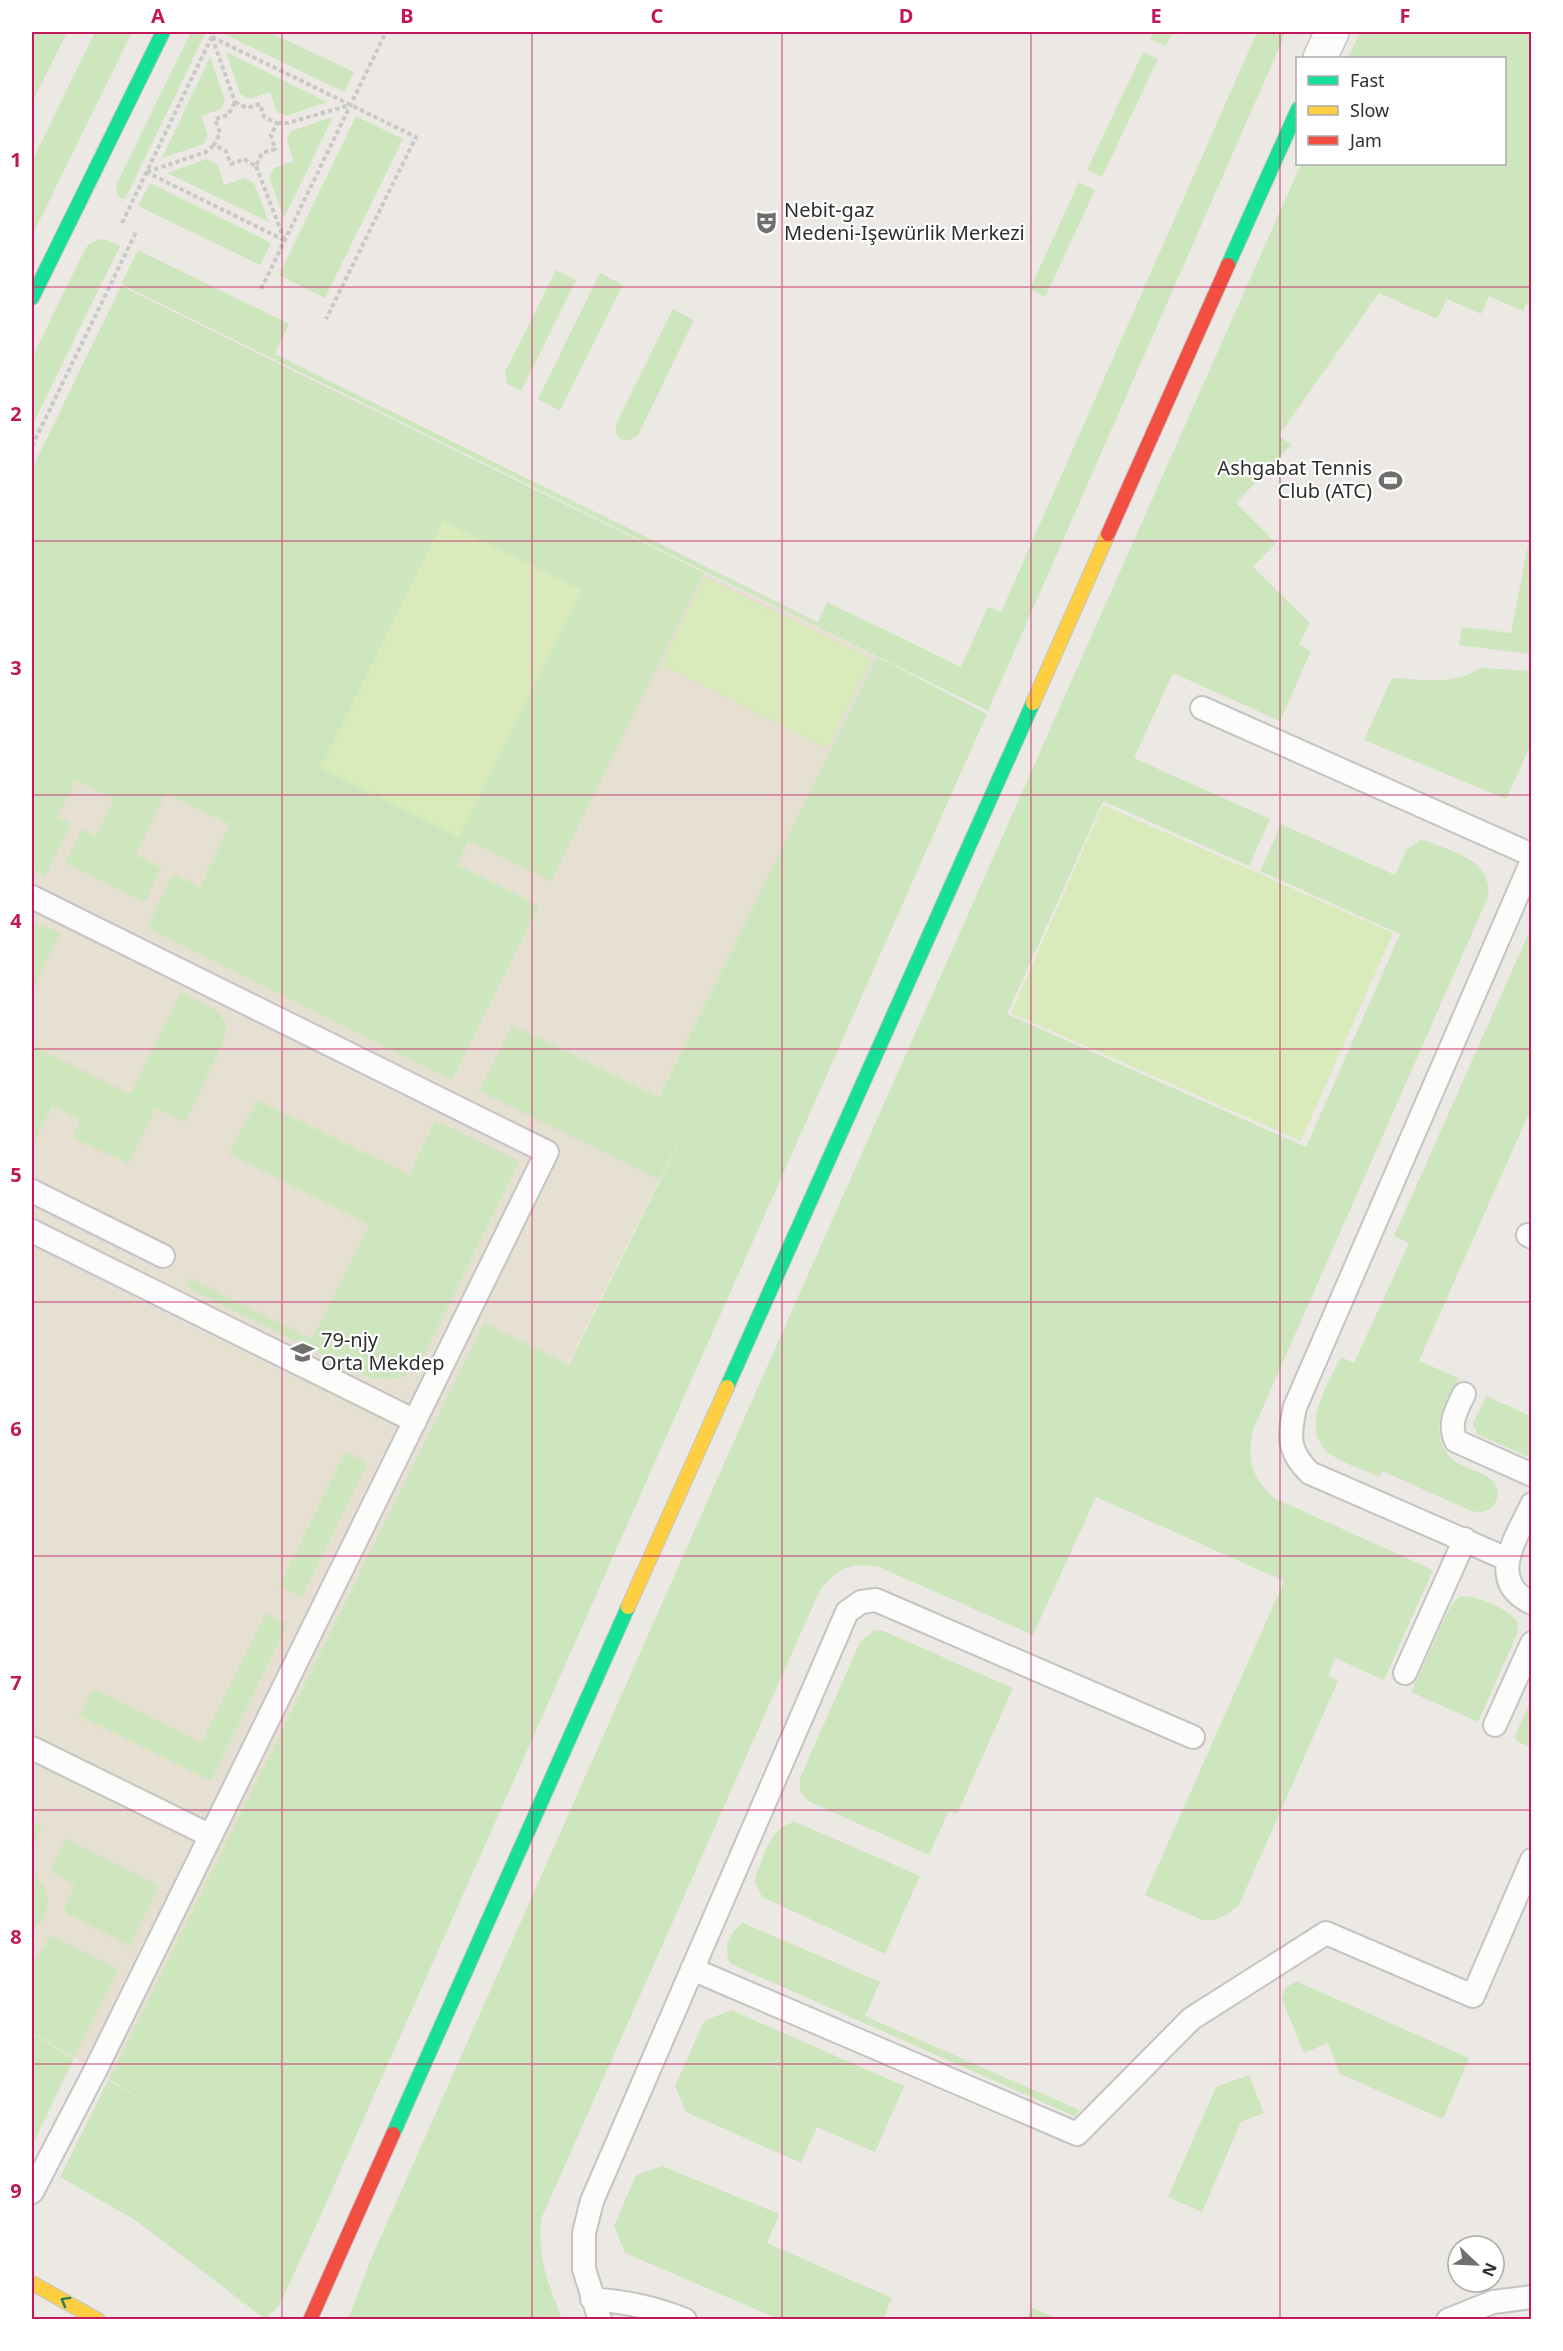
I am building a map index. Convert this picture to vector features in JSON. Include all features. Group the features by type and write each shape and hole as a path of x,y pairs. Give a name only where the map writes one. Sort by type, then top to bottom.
{"street":[{"path":"32,298 163,32"},
{"path":"1320,57 1332,32"},
{"path":"310,2319 1296,113"},
{"path":"32,2283 98,2319"}],"lane":[{"path":"1202,708 1532,855"},
{"path":"1507,1558 1310,1473 1299,1462 1292,1448 1291,1429 1295,1407 1532,861"},
{"path":"32,897 547,1152 95,2071 32,2192"},
{"path":"32,1191 163,1256"},
{"path":"32,1231 415,1421"},
{"path":"1464,1394 1452,1421 1451,1430 1456,1441 1532,1474"},
{"path":"1532,1504 1507,1558 1508,1583 1520,1598 1532,1603"},
{"path":"1405,1673 1465,1539"},
{"path":"685,2319 659,2309 630,2303 596,2309 584,2269 584,2233 592,2201 847,1612 861,1602 876,1600 1193,1737"},
{"path":"1495,1725 1532,1643"},
{"path":"32,1748 211,1836"},
{"path":"692,1969 1077,2134 1191,2019 1326,1934 1473,1996 1532,1860"},
{"path":"1448,2319 1493,2302 1532,2297"}],"path":[{"path":"122,224 214,32"},
{"path":"261,289 386,32"},
{"path":"146,172 206,152 214,145 220,133 215,119 228,115 234,102 212,37"},
{"path":"212,37 416,137 326,319"},
{"path":"234,102 247,108 260,104 264,117 277,123 288,123 350,104"},
{"path":"256,166 262,153 275,149 271,135 277,123"},
{"path":"214,145 226,151 231,164 244,159 256,166 284,240"},
{"path":"146,172 284,240"},
{"path":"32,446 137,230"}],"shaded area":[{"name":"79-njy Orta Mekdep","path":"121,286 909,673 191,2129 32,2032 32,469"}],"green space":[{"path":"32,32 67,32 32,103"},
{"path":"95,32 132,32 32,236 32,161"},
{"path":"191,32 206,32 125,199 118,197 116,185"},
{"path":"223,32 269,32 354,72 344,92"},
{"path":"1153,32 1173,32 1166,46 1150,39"},
{"path":"1257,32 1286,32 988,711 121,284 138,250 289,324 275,354 818,622 827,602 961,667 988,607 1001,612"},
{"path":"1360,32 1531,32 1531,306 1526,304 1523,311 1489,296 1481,314 1447,299 1437,319 1379,293 1279,435 1291,445 1236,503 1276,543 1253,567 1310,623 1299,645 1311,651 1280,721 1173,673 1134,758 1270,819 1249,866 1103,801 1007,1014 1306,1147 1400,934 1260,871 1281,824 1395,875 1407,849 1420,840 1459,854 1478,866 1488,884 1488,897 1253,1430 1251,1440 1251,1459 1256,1475 1266,1491 1274,1498 1433,1570 1384,1680 1335,1658 1328,1676 1338,1681 1239,1905 1222,1917 1213,1920 1202,1920 1145,1895 1284,1581 1096,1497 1033,1635 879,1567 853,1566 833,1576 820,1590 541,2219 543,2259 548,2282 562,2319 348,2319 371,2259 1301,165 1506,165 1506,57 1348,57"},
{"path":"226,52 327,102 286,116 277,112 270,92 250,99 240,94"},
{"path":"1143,52 1158,59 1102,177 1087,170"},
{"path":"210,57 225,100 221,109 201,116 208,136 204,144 162,158"},
{"path":"356,116 403,139 325,298 279,275"},
{"path":"333,117 284,218 269,177 274,168 294,161 287,140 291,131"},
{"path":"207,159 218,165 224,185 245,178 254,183 269,222 167,173"},
{"path":"1079,182 1095,190 1045,297 1030,289"},
{"path":"150,183 271,243 260,265 138,206"},
{"path":"99,239 120,246 32,426 32,358 84,251 89,244"},
{"path":"556,270 576,280 521,391 507,384 505,372"},
{"path":"600,273 623,285 560,411 538,399"},
{"path":"121,286 704,573 551,881 468,841 457,865 539,906 452,1080 147,928 173,874 200,887 230,824 166,793 136,855 161,868 145,902 65,863 82,829 96,836 114,799 76,780 57,817 71,824 45,877 32,870 32,469"},
{"path":"673,309 694,320 638,435 630,440 622,439 617,434 616,424"},
{"path":"443,521 582,590 459,837 321,768"},
{"path":"1531,529 1531,654 1459,645 1462,627 1511,633"},
{"path":"705,577 871,659 827,748 662,665"},
{"path":"877,657 987,714 316,2226 279,2306 265,2319 135,2220 60,2177 108,2080 149,2104 109,2079 484,1323 569,1365 700,1099 659,1180 479,1091 512,1025 659,1097"},
{"path":"1480,668 1531,671 1531,744 1506,799 1364,740 1392,678 1448,679 1470,674"},
{"path":"1103,805 1393,933 1301,1141 1011,1013"},
{"path":"32,925 42,925 60,933 32,991"},
{"path":"1531,928 1531,1109 1419,1361 1459,1378 1443,1410 1439,1433 1449,1456 1488,1477 1497,1489 1497,1500 1492,1507 1476,1512 1382,1471 1380,1477 1338,1459 1322,1446 1317,1434 1316,1422 1323,1395 1341,1357 1354,1363 1409,1243 1394,1236"},
{"path":"181,992 216,1010 227,1025 223,1043 185,1122 156,1108 128,1164 72,1137 80,1120 52,1106 32,1146 32,1045 130,1094"},
{"path":"257,1100 409,1175 435,1120 519,1162 424,1355 407,1374 394,1379 368,1377 187,1287 191,1279 312,1339 369,1225 229,1154"},
{"path":"1486,1396 1531,1416 1531,1458 1477,1434 1473,1423"},
{"path":"345,1452 368,1463 302,1597 279,1586"},
{"path":"1460,1596 1491,1603 1518,1622 1517,1634 1478,1722 1411,1692 1451,1605"},
{"path":"266,1613 288,1624 211,1781 79,1716 93,1689 201,1743"},
{"path":"881,1630 1013,1688 957,1814 949,1811 929,1855 812,1803 805,1798 800,1788 801,1776 860,1642 873,1631"},
{"path":"1531,1699 1531,1748 1517,1741 1515,1736"},
{"path":"32,1822 42,1827 32,1848"},
{"path":"795,1822 920,1876 885,1954 762,1897 755,1882 766,1850 780,1829"},
{"path":"66,1839 159,1886 130,1946 66,1913 64,1907 75,1885 53,1873 51,1868"},
{"path":"32,1875 44,1887 48,1902 44,1918 32,1929"},
{"path":"743,1923 880,1982 865,2016 1079,2110 1076,2117 731,1964 727,1953 728,1942 734,1931"},
{"path":"54,1936 118,1970 74,2058 32,2032 32,1958 36,1960 48,1939"},
{"path":"1296,1981 1469,2058 1443,2119 1340,2074 1328,2043 1304,2053 1282,1999 1285,1988"},
{"path":"731,2010 904,2086 875,2152 817,2127 801,2163 686,2112 675,2086 704,2021"},
{"path":"32,2033 74,2059 32,2145"},
{"path":"1249,2075 1264,2113 1241,2122 1202,2212 1168,2197 1216,2087"},
{"path":"662,2166 779,2214 767,2243 892,2298 883,2319 778,2319 625,2253 614,2226 636,2175"},
{"path":"1032,2308 1059,2319 1026,2319"}],"traffic: fast":[{"path":"32,298 163,32"},
{"path":"1228,265 1296,113"},
{"path":"727,1387 1033,703"},
{"path":"393,2134 628,1607"}],"traffic: slow":[{"path":"1033,703 1108,534"},
{"path":"628,1607 727,1387"},
{"path":"32,2283 98,2320"}],"traffic: jam":[{"path":"1108,534 1228,265"},
{"path":"310,2320 393,2134"}],"place":[{"name":"Nebit-gaz Medeni-Işewürlik Merkezi","path":"766,222"},
{"name":"Ashgabat Tennis Club (ATC)","path":"1390,480"},
{"name":"79-njy Orta Mekdep","path":"303,1352"}]}
